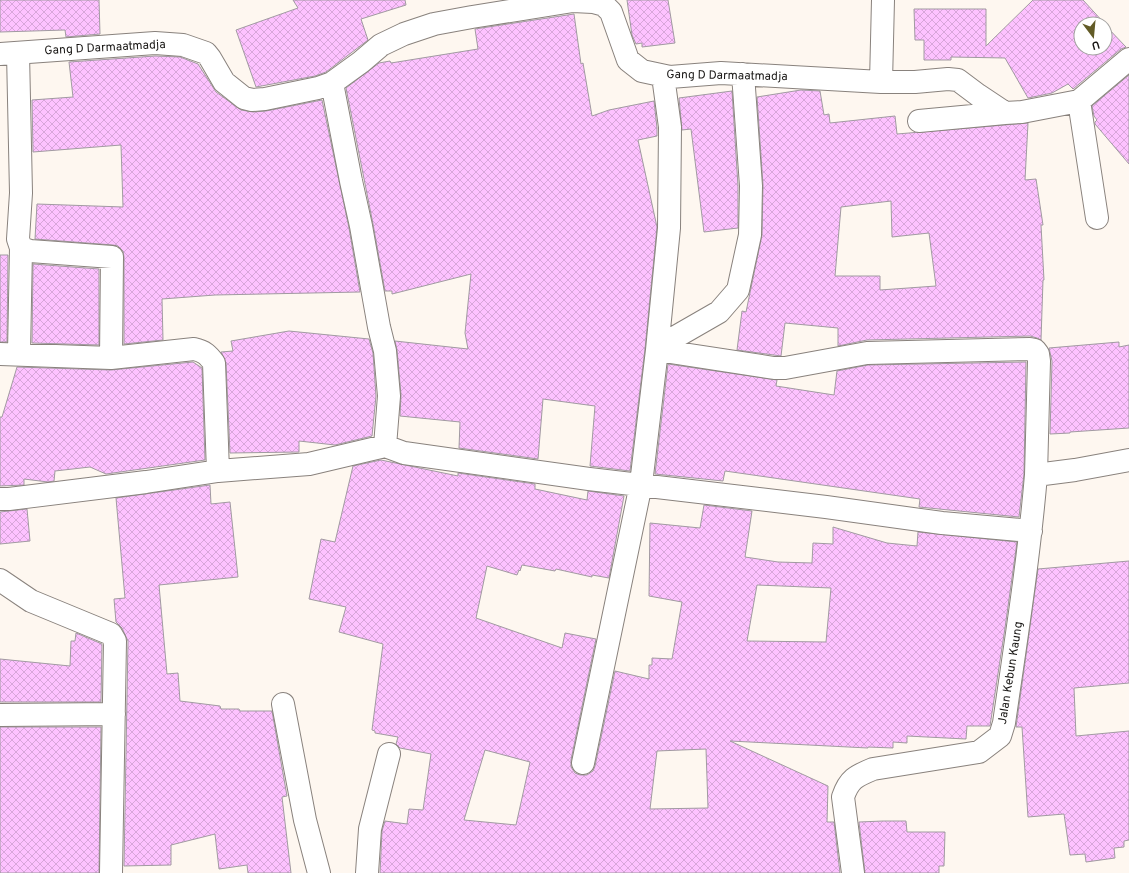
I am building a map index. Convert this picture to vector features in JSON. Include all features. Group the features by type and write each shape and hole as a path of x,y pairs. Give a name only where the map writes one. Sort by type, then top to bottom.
{"street":[{"path":"881,82 883,0"},
{"name":"Gang D Darmaatmadja","path":"9,54 155,43 183,45 206,53 224,82 244,98 252,100 265,99 318,88 332,83 361,62 380,45 404,34 434,24 573,1 593,2 604,5 611,12 628,60 642,71 670,77 721,73 881,82 915,82 948,79 958,80 1005,113"},
{"path":"9,54 21,193 18,239 21,248 10,353 111,358 194,349 202,351 209,356 214,363 218,471"},
{"path":"919,121 1022,112 1079,101 1129,59"},
{"path":"657,350 672,339 719,312 738,290 750,235 751,186 743,74"},
{"path":"583,763 641,484 657,350 669,228 670,127 663,76"},
{"path":"332,83 351,181 362,226 379,326 386,356 389,396 385,446"},
{"path":"1079,101 1096,218"},
{"path":"21,248 30,251 112,257 111,358"},
{"name":"Jalan Kebun Kaung","path":"657,350 774,368 785,368 867,353 1034,350 1037,352 1039,361 1036,475 1031,531 1004,723 1000,736 979,752 873,769 858,775 851,781 844,797 853,873"},
{"path":"0,499 146,482 218,471 309,464 385,446 404,453 589,479 641,484 942,523 1031,531"},
{"path":"1036,475 1075,470 1129,460"},
{"path":"0,580 31,601 110,634 115,641 111,873"},
{"path":"283,704 305,820 319,873"},
{"path":"0,715 114,714"},
{"path":"367,873 370,830 389,754"}],"building":[{"path":"0,0 99,0 100,34 66,37 65,30 0,32"},
{"path":"293,0 405,0 406,5 361,19 368,40 326,72 315,76 256,87 236,30 298,8"},
{"path":"627,0 668,0 675,43 642,47 642,43 636,44 632,35"},
{"path":"1033,0 1083,0 1098,16 1073,16 1073,56 1113,56 1073,89 1068,84 1052,93 1028,98 1005,58 951,57 951,60 924,60 924,40 915,40 914,9 986,9 986,46"},
{"path":"574,14 581,64 583,63 592,116 609,110 654,101 657,136 638,140 657,227 645,349 630,471 590,466 595,406 543,399 538,459 459,448 460,422 400,416 401,395 395,341 468,349 465,333 471,274 392,294 392,291 385,291 346,88 379,63 390,61 391,63 478,49 475,29"},
{"path":"1113,33 1126,47 1113,56"},
{"path":"155,56 180,57 198,64 216,92 241,110 253,112 266,111 322,100 349,228 360,292 215,295 162,299 163,340 124,344 123,251 118,246 113,245 35,239 37,204 123,207 121,145 33,152 32,100 73,97 69,62"},
{"path":"1129,75 1129,164 1095,124 1097,120 1094,116 1092,106"},
{"path":"801,90 820,91 824,115 829,114 830,123 895,116 897,134 1028,123 1025,180 1036,179 1043,225 1041,225 1044,280 1041,340 1030,336 867,340 838,346 838,328 785,323 781,356 737,350 742,311 746,312 762,235 763,185 757,97","holes":["891,201 892,237 929,233 936,286 880,290 880,276 835,276 841,207"]},
{"path":"732,91 738,186 738,228 704,232 691,129 682,130 679,98"},
{"path":"0,255 8,255 7,342 0,342"},
{"path":"33,264 99,269 99,345 32,343"},
{"path":"289,331 369,339 373,353 376,396 372,436 335,445 299,441 299,452 230,453 226,363 221,352 233,351 231,341"},
{"path":"1119,342 1119,347 1129,345 1129,428 1050,434 1052,361 1049,348"},
{"path":"193,362 202,368 205,460 106,474 90,467 55,471 54,481 48,482 24,479 24,485 0,486 0,417 2,417 17,367 111,370"},
{"path":"1026,362 1024,474 1019,517 919,507 920,499 725,471 723,481 655,474 668,364 777,380 776,386 834,395 837,371 868,365"},
{"path":"381,460 458,476 458,473 535,484 535,489 587,500 588,491 624,496 609,578 592,575 592,577 556,569 555,571 522,565 517,575 487,566 476,618 562,648 565,633 596,639 571,760 571,767 575,773 587,775 593,771 595,766 615,671 649,679 649,665 652,665 652,658 672,659 682,602 649,596 650,523 700,528 704,505 752,511 745,557 778,562 812,563 813,543 833,544 833,527 887,543 917,546 918,532 1017,542 990,726 967,726 966,739 907,736 907,743 893,742 893,748 730,741 828,786 827,822 834,822 840,873 380,873 382,831 385,821 407,824 409,809 423,810 431,754 400,748 396,744 398,737 375,733 375,731 372,730 383,644 339,632 346,607 309,599 321,539 335,542 353,466","holes":["757,585 831,588 826,642 747,641","706,749 708,808 650,809 657,751","485,750 530,762 516,825 464,820"]},
{"path":"210,485 211,504 230,502 238,577 159,585 167,674 178,673 180,701 220,706 221,709 239,709 240,711 272,711 287,796 282,797 291,873 248,873 247,865 219,869 215,834 171,845 171,865 124,866 128,641 122,628 116,622 114,599 125,598 116,498"},
{"path":"27,509 30,541 0,544 0,512"},
{"path":"1129,561 1129,683 1074,688 1076,736 1129,731 1129,840 1124,841 1124,847 1114,848 1115,858 1086,862 1085,854 1070,855 1064,814 1028,817 1022,727 1016,727 1038,569"},
{"path":"76,633 102,644 101,702 0,702 0,659 70,666 71,641 75,641"},
{"path":"0,727 101,727 99,873 0,873"},
{"path":"906,821 907,832 945,832 944,866 939,866 939,873 865,873 859,822"}]}
